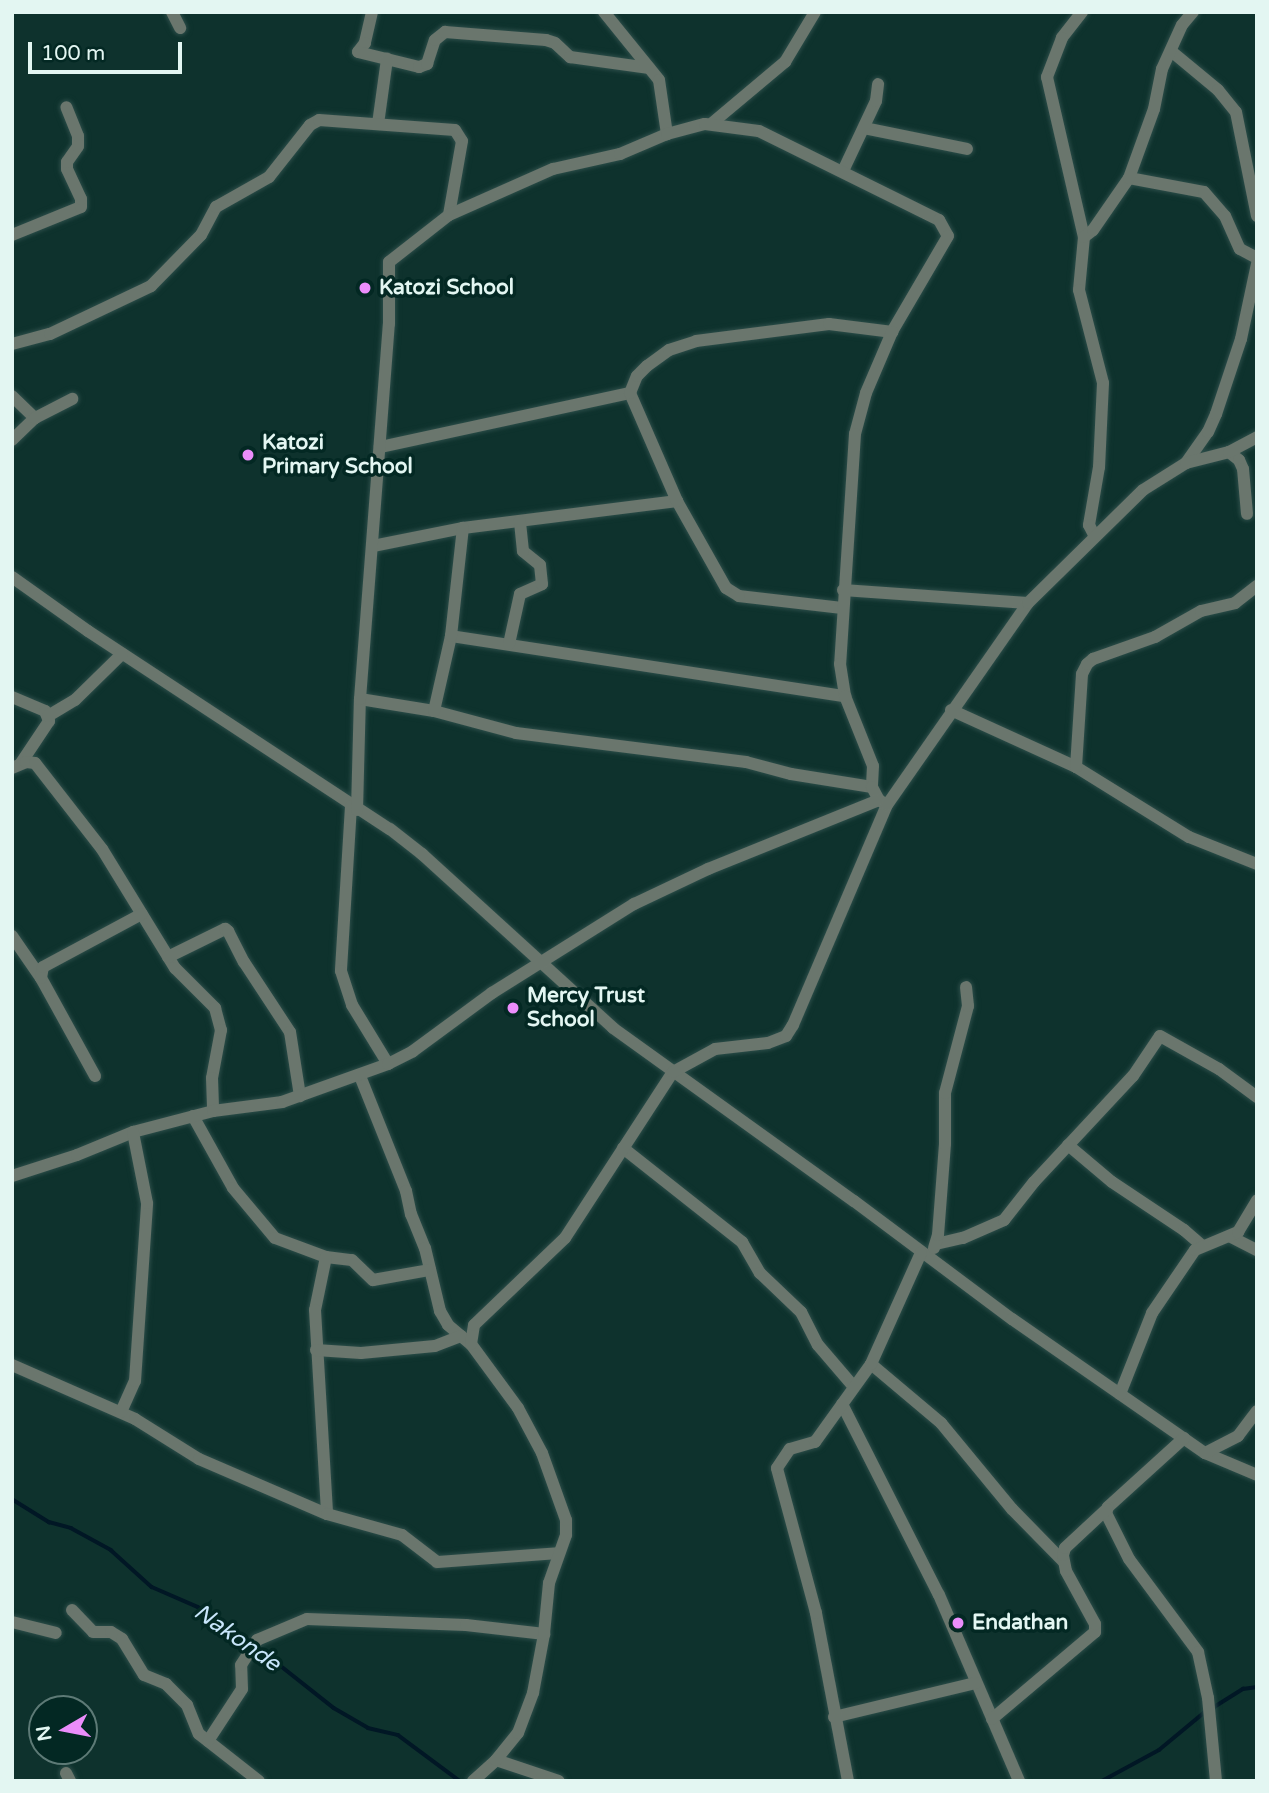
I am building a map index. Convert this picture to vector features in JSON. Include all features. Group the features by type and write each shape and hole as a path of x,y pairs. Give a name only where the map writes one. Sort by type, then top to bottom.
{"street":[{"path":"172,12 180,28"},
{"path":"372,12 365,43 358,52 387,59 424,65 435,40 445,33 545,40 555,43 570,57 649,68"},
{"path":"604,12 661,87 667,134"},
{"path":"711,124 785,62 815,12"},
{"path":"1082,12 1062,38 1047,77 1084,237 1079,290 1103,383 1099,467 1089,525 1095,537"},
{"path":"1084,237 1093,230 1129,178 1154,109 1162,69 1184,22 1193,12"},
{"path":"1171,51 1217,90 1236,113 1257,216"},
{"path":"378,124 387,59"},
{"path":"843,171 876,101 878,85"},
{"path":"12,235 81,207 81,199 67,169 67,162 78,146 78,136 66,107"},
{"path":"12,344 50,334 151,286 201,235 216,207 270,177 314,122 322,120 449,128 459,133 462,141 449,215"},
{"path":"388,1064 352,1005 341,971 354,808 359,699 389,324 388,266 391,258 449,215 553,169 620,154 667,134 711,124 759,131 939,220 946,229 946,243 892,332 866,393 855,434 840,664 845,696 873,765 872,787 883,802"},
{"path":"863,128 967,149"},
{"path":"1129,178 1204,192 1225,216 1240,248 1257,258"},
{"path":"1186,463 1208,432 1216,414 1241,340 1257,264"},
{"path":"842,608 733,594 718,577 677,501 630,393 637,376 647,366 669,350 696,341 829,324 892,332"},
{"path":"380,447 630,393"},
{"path":"12,396 35,418"},
{"path":"12,440 35,418 72,399"},
{"path":"466,1340 486,1310 565,1238 673,1072 715,1049 768,1044 786,1036 799,1013 883,802 1028,603 1143,490 1186,463 1229,452 1257,437"},
{"path":"1229,452 1239,460 1243,468 1247,514"},
{"path":"373,546 463,528 677,501"},
{"path":"509,645 520,594 542,584 540,565 523,551 520,521"},
{"path":"434,711 451,636 463,528"},
{"path":"12,577 121,654 354,808 374,818 422,854 613,1028 1148,1416 1205,1453 1257,1475"},
{"path":"1076,767 1082,674 1087,664 1093,659 1156,637 1201,611 1235,603 1257,586"},
{"path":"843,590 1028,603"},
{"path":"451,636 845,696"},
{"path":"48,716 70,704 121,654"},
{"path":"12,697 45,711 49,726 17,766"},
{"path":"359,699 434,711 516,733 746,762 791,774 872,787"},
{"path":"951,710 1076,767 1179,831 1257,864"},
{"path":"17,766 35,763 79,817 183,979 215,1008 221,1030 212,1078 213,1111"},
{"path":"12,1176 77,1155 133,1132 213,1111 300,1096 388,1064 413,1051 541,962 646,898 883,802"},
{"path":"41,978 43,967 142,914"},
{"path":"168,957 225,929 229,931 244,962 290,1032 300,1096"},
{"path":"12,936 41,978 95,1076"},
{"path":"936,1244 945,1144 945,1093 968,1006 966,987"},
{"path":"848,1781 816,1613 796,1531 776,1474 778,1464 790,1449 816,1442 871,1364 925,1255 936,1244 963,1238 1004,1220 1068,1145 1133,1076 1160,1036 1219,1069 1257,1097"},
{"path":"359,1076 407,1191 439,1311 446,1323 466,1340 518,1408 553,1479 566,1520 566,1535 548,1583 544,1634 533,1693 518,1733 496,1760 473,1781"},
{"path":"193,1116 233,1188 271,1235 289,1246 326,1257 352,1261 376,1281 430,1270"},
{"path":"121,1412 135,1381 147,1203 133,1132"},
{"path":"1068,1145 1112,1182 1184,1230 1201,1245"},
{"path":"623,1148 742,1242 760,1273 801,1312 818,1345 854,1387"},
{"path":"1120,1394 1153,1313 1201,1245 1230,1237 1242,1228 1257,1200"},
{"path":"1230,1237 1257,1250"},
{"path":"326,1257 315,1310 327,1514"},
{"path":"316,1350 360,1353 435,1346 466,1340"},
{"path":"871,1364 940,1423 1012,1509 1063,1561 1095,1624 1095,1632 992,1719"},
{"path":"12,1366 121,1412 199,1459 327,1514 402,1535 440,1564 492,1556 559,1553"},
{"path":"842,1404 939,1595 1019,1781"},
{"path":"1205,1453 1238,1436 1257,1411"},
{"path":"1063,1561 1065,1548 1184,1438"},
{"path":"1107,1509 1108,1517 1129,1559 1198,1652 1208,1698 1216,1781"},
{"path":"72,1610 93,1632 111,1632 121,1639 144,1675 166,1684 187,1705 196,1730 259,1781"},
{"path":"208,1741 242,1689 240,1665 257,1640 305,1619 466,1625 544,1634"},
{"path":"12,1622 57,1633"},
{"path":"834,1717 975,1683"},
{"path":"496,1760 559,1781"}],"waterway":[{"name":"Nakonde","path":"12,1499 49,1522 71,1528 111,1550 152,1587 198,1607 250,1642"},
{"name":"Nakonde","path":"257,1647 334,1708 368,1728 398,1735 460,1781"},
{"name":"Nakonde","path":"1211,1709 1243,1689 1257,1687"},
{"name":"Nakonde","path":"1102,1781 1159,1750 1205,1712"}],"place":[{"name":"Katozi School","path":"365,288"},
{"name":"Katozi Primary School","path":"248,455"},
{"name":"Mercy Trust School","path":"513,1008"},
{"name":"Endathan","path":"958,1623"}]}
